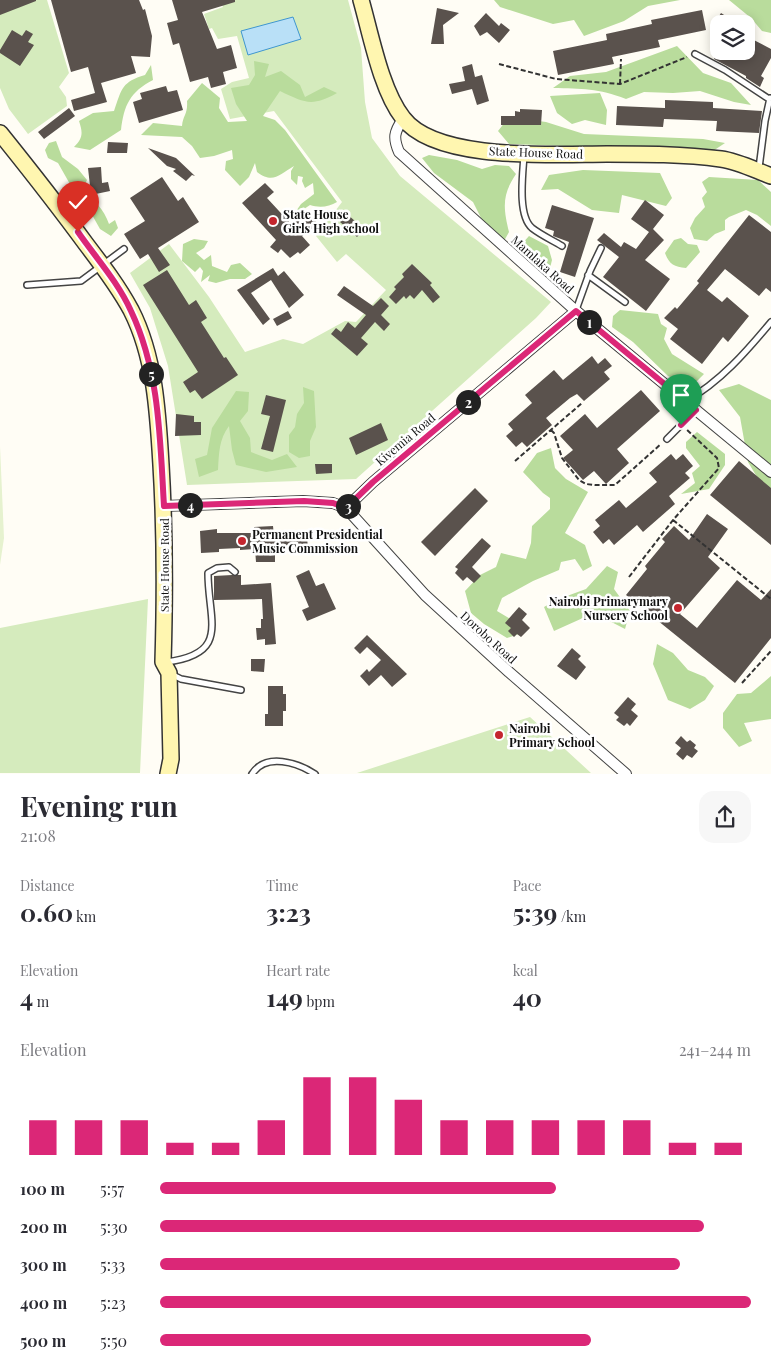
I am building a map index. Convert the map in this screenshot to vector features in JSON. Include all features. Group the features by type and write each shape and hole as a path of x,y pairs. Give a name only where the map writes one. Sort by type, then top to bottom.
{"street":[{"name":"State House Road","path":"361,0 387,89 403,119 418,132 455,146 524,154 681,155 723,159 765,174"},
{"name":"Mamlaka Road","path":"403,119 395,130 394,141 399,152 576,311 771,472"},
{"name":"State House Road","path":"0,133 102,263 131,310 149,361 158,418 164,506 166,668 171,759 168,774"},
{"name":"Kivemia Road","path":"346,508 380,476 576,311"},
{"path":"164,506 304,501 333,503 346,508"},
{"name":"Dorobo Road","path":"346,508 425,595 509,672 626,774"}],"lane":[{"path":"694,54 725,70 770,98 765,174"},
{"path":"524,154 523,206 527,222 532,228 562,246"},
{"path":"27,285 81,281 124,248"},
{"path":"576,311 588,275 601,248"},
{"path":"588,275 625,302"},
{"path":"686,402 700,393 744,355 771,322"},
{"path":"667,439 696,410"},
{"path":"235,572 229,567 217,568 208,573 213,629 209,643 200,653 166,668 181,679 241,690"},
{"path":"252,774 256,767 274,761 300,764 315,774"}],"path":[{"path":"499,64 556,79 620,84 694,54"},
{"path":"620,59 620,84"},
{"path":"515,461 582,403"},
{"path":"629,577 673,520 719,468 717,458 681,425"},
{"path":"551,430 554,433 562,458 579,480 586,484 595,485 610,486 622,481 667,439"},
{"path":"673,520 771,599"},
{"path":"742,683 771,651"}],"green space":[{"path":"0,0 47,0 69,73 59,87 66,97 67,106 28,134 9,109 0,88"},
{"path":"220,0 348,0 361,48 365,102 372,138 400,176 551,302 536,318 356,479 187,485 168,366 150,308 130,273 169,244 209,297 245,352 283,339 303,344 345,321 356,322 386,290 346,254 337,262 316,236 342,202 274,111 230,119 221,89 232,82 249,78 237,36 218,39 212,28 209,29 204,14 223,7"},
{"path":"494,0 680,0 648,6 624,21 584,36 574,20 553,24 500,7"},
{"path":"729,0 771,0 771,33 762,31 755,23 755,15 747,15"},
{"path":"677,46 703,73 731,83 751,105 734,102 700,91 673,93 644,92 626,99 598,91 553,88 570,76 606,72"},
{"path":"254,61 269,64 265,77 281,71 300,85 305,97 324,87 337,93 315,102 308,102 280,91 263,116 275,120 285,130 337,202 324,206 310,205 292,217 301,204 314,194 313,183 305,188 302,181 303,177 298,176 297,185 291,179 291,171 294,166 272,178 257,172 255,163 249,177 240,186 225,170 226,161 233,159 232,150 200,158 192,146 182,137 141,135 153,123 182,126 187,109 187,101 202,83 220,98 219,108 228,122 247,121 236,104 231,88 249,85 255,75"},
{"path":"151,65 153,80 139,89 126,106 121,130 90,150 74,147 81,135 79,121 93,113 114,111 127,83 145,75"},
{"path":"600,93 607,110 606,125 585,120 572,124 557,113 550,96"},
{"path":"509,117 546,122 584,134 703,139 725,143 713,151 509,144 498,131"},
{"path":"56,141 62,157 78,169 87,180 82,190 98,205 109,224 115,220 118,228 111,236 100,229 91,213 79,200 58,163 48,158 45,150 49,143"},
{"path":"429,155 457,160 482,169 495,165 509,166 516,174 511,181 506,195 505,208 509,232 504,241 484,224 473,202 434,173 422,158"},
{"path":"583,170 660,173 672,198 666,206 622,195 619,213 592,210 558,189 541,190 549,175"},
{"path":"709,177 758,180 771,192 771,226 757,215 746,210 725,220 725,230 715,234 707,241 694,239 690,228 695,218 705,207 702,198 707,192 702,182"},
{"path":"529,236 548,246 552,260 550,268 520,246"},
{"path":"681,238 688,244 697,245 700,252 686,268 672,264 665,253 674,240"},
{"path":"194,239 208,241 204,248 196,253 204,260 211,255 212,266 227,272 231,265 240,263 252,274 245,279 230,279 216,283 208,281 210,275 201,282 203,271 200,267 195,272 182,261 183,244"},
{"path":"620,310 658,314 661,324 667,328 664,339 672,354 704,374 691,387 668,376 633,342 612,327 613,316"},
{"path":"739,384 771,400 771,494 748,462 740,417 719,390"},
{"path":"303,387 314,391 316,427 310,441 310,456 299,458 289,452 289,435 295,427 297,414 304,403"},
{"path":"236,391 249,392 248,411 240,421 250,438 251,452 272,460 287,454 297,467 266,472 236,465 229,426 221,441 218,470 199,477 195,459 207,455 212,428"},
{"path":"697,432 725,454 725,465 709,489 681,494 695,483 692,473 700,466 686,448 686,442"},
{"path":"0,446 4,538 0,565"},
{"path":"551,448 555,468 566,479 588,492 565,533 585,545 592,566 583,571 575,559 561,562 559,570 533,581 502,598 497,611 512,620 522,633 507,638 484,624 471,613 465,591 480,575 496,567 501,553 526,559 531,543 532,526 550,509 550,498 523,472 537,453"},
{"path":"607,566 618,572 614,589 630,611 625,629 594,613 554,631 544,607 556,600 586,589"},
{"path":"148,599 140,773 0,773 0,628"},
{"path":"657,644 673,653 688,670 705,677 714,686 705,700 690,709 668,700 653,664"},
{"path":"771,676 771,719 744,723 752,741 739,747 723,728 723,713 737,694 751,693"},
{"name":"Nairobi Primary School","path":"530,717 591,773 357,773"}],"water":[{"path":"293,17 301,39 248,55 241,31"}],"building":[{"path":"0,0 36,0 36,1 0,15"},
{"path":"51,0 139,0 143,10 145,9 152,36 150,57 131,56 136,73 101,83 107,102 74,111 71,100 95,93 88,67 71,72"},
{"path":"172,0 235,0 235,2 202,12 217,49 231,45 237,68 223,72 226,84 211,88 208,77 190,82 179,43 173,45 167,23 178,20"},
{"path":"437,8 459,13 443,25 444,44 431,44"},
{"path":"702,10 706,30 658,40 660,47 612,57 614,64 558,75 553,51 607,40 606,34 652,24 651,20"},
{"path":"486,13 499,26 501,23 510,30 499,43 487,32 480,36 474,26"},
{"path":"12,30 22,36 26,30 33,34 28,42 34,45 20,66 0,53"},
{"path":"755,41 771,49 771,58 761,76 764,78 760,87 746,78 746,76 716,60 755,60"},
{"path":"472,64 475,77 482,75 489,101 477,105 472,89 452,94 449,84 465,81 462,67"},
{"path":"166,86 168,92 177,90 183,110 139,123 133,102 142,99 140,93"},
{"path":"665,100 713,102 713,108 762,111 759,133 716,131 717,121 664,119 663,127 616,125 617,106 665,108"},
{"path":"69,108 75,116 44,139 38,132"},
{"path":"520,109 542,110 541,125 501,125 501,116 515,116 515,111 520,112"},
{"path":"108,142 128,143 127,153 107,153"},
{"path":"148,148 176,158 195,176 192,175 186,181 173,171 176,169 167,166"},
{"path":"101,167 102,183 108,182 110,191 91,195 88,168"},
{"path":"162,177 178,201 183,197 199,222 158,248 170,265 159,272 148,254 140,259 124,234 145,221 130,198"},
{"path":"265,183 274,192 267,198 291,224 307,211 318,224 302,236 310,245 300,254 298,252 290,258 281,249 278,253 270,247 276,240 242,203"},
{"path":"645,200 664,215 653,229 664,240 645,260 670,279 646,311 603,277 619,257 597,240 604,233 621,247 624,242 636,249 649,232 631,219"},
{"path":"552,205 594,218 575,277 560,272 569,242 553,236 554,231 545,228"},
{"path":"347,214 364,229 357,237 340,222"},
{"path":"749,215 771,232 771,292 766,288 759,296 725,269 707,290 722,302 727,297 749,316 728,342 723,337 702,364 670,339 678,329 664,318 675,307 677,309 699,283 697,281"},
{"path":"412,264 432,283 430,285 440,297 433,303 422,290 414,299 410,295 406,299 404,296 396,304 389,297 396,289 394,287 404,277 402,274"},
{"path":"273,268 278,276 284,271 304,295 289,308 271,280 251,293 270,319 263,325 237,290"},
{"path":"167,270 189,305 196,300 207,318 201,322 224,358 226,357 238,375 202,399 195,390 190,393 183,382 198,372 143,285"},
{"path":"344,286 373,306 381,298 389,306 381,315 390,324 384,331 375,322 361,338 368,344 357,356 331,334 336,328 341,332 348,322 355,328 366,315 337,295"},
{"path":"288,311 292,318 277,326 273,319"},
{"path":"592,356 598,364 605,358 612,366 604,372 610,379 584,401 577,394 570,398 546,418 552,425 527,447 522,442 516,447 506,436 513,430 508,424 532,403 525,395 554,370 563,380"},
{"path":"641,390 660,411 617,449 629,463 606,484 594,471 583,480 563,458 573,450 560,436 585,414 597,428"},
{"path":"266,395 286,400 273,452 261,449 270,416 261,414"},
{"path":"176,414 194,416 194,422 201,422 201,435 175,436"},
{"path":"381,423 388,440 356,455 349,438"},
{"path":"671,454 676,460 683,454 693,466 685,473 690,478 669,496 675,504 643,532 637,525 614,545 609,539 603,544 593,532 600,526 595,520 619,500 626,508 657,482 649,473"},
{"path":"739,461 771,488 771,545 710,495"},
{"path":"315,464 332,464 332,473 316,474"},
{"path":"475,488 488,501 435,556 421,542"},
{"path":"707,514 728,529 708,557 720,568 680,614 697,628 737,580 761,600 771,589 771,638 735,683 626,595 647,569 645,566 665,542 662,539 674,526 689,540"},
{"path":"273,526 274,536 307,535 308,551 275,552 275,562 256,562 255,549 219,549 219,552 201,553 200,531 217,529 217,533 254,533 254,527"},
{"path":"482,538 491,546 472,567 481,576 474,583 467,577 463,581 455,573 458,569 455,567"},
{"path":"309,570 316,586 324,583 336,609 307,621 302,610 309,607 296,576"},
{"path":"241,575 241,585 271,583 276,644 265,645 265,639 257,640 256,628 261,628 261,619 263,619 262,599 214,600 214,576"},
{"path":"519,607 527,614 522,620 530,628 521,637 517,634 514,637 508,631 511,628 505,623"},
{"path":"367,635 407,674 392,687 381,675 369,686 360,676 367,669 369,672 381,660 367,647 360,654 354,648"},
{"path":"572,648 581,656 578,659 586,667 576,680 557,666"},
{"path":"251,659 265,659 264,672 251,671"},
{"path":"268,686 283,686 283,694 286,694 286,711 283,711 283,726 265,726 265,714 268,714"},
{"path":"628,697 636,704 631,710 638,716 630,726 627,723 624,726 616,720 619,717 614,713"},
{"path":"681,736 687,742 690,740 696,745 694,748 698,751 692,758 687,755 683,760 676,754 681,748 675,743"}],"place":[{"name":"State House Girls High school","path":"273,221"},
{"name":"Permanent Presidential Music Commission","path":"242,541"},
{"name":"Nairobi Primarymary Nursery School","path":"678,608"},
{"name":"Nairobi Primary School","path":"499,735"}],"route":[{"path":"78,232 102,263 118,288 131,310 140,332 149,361 158,418 164,506 304,501 333,503 346,508 373,482 576,311 696,410 681,425"}]}
